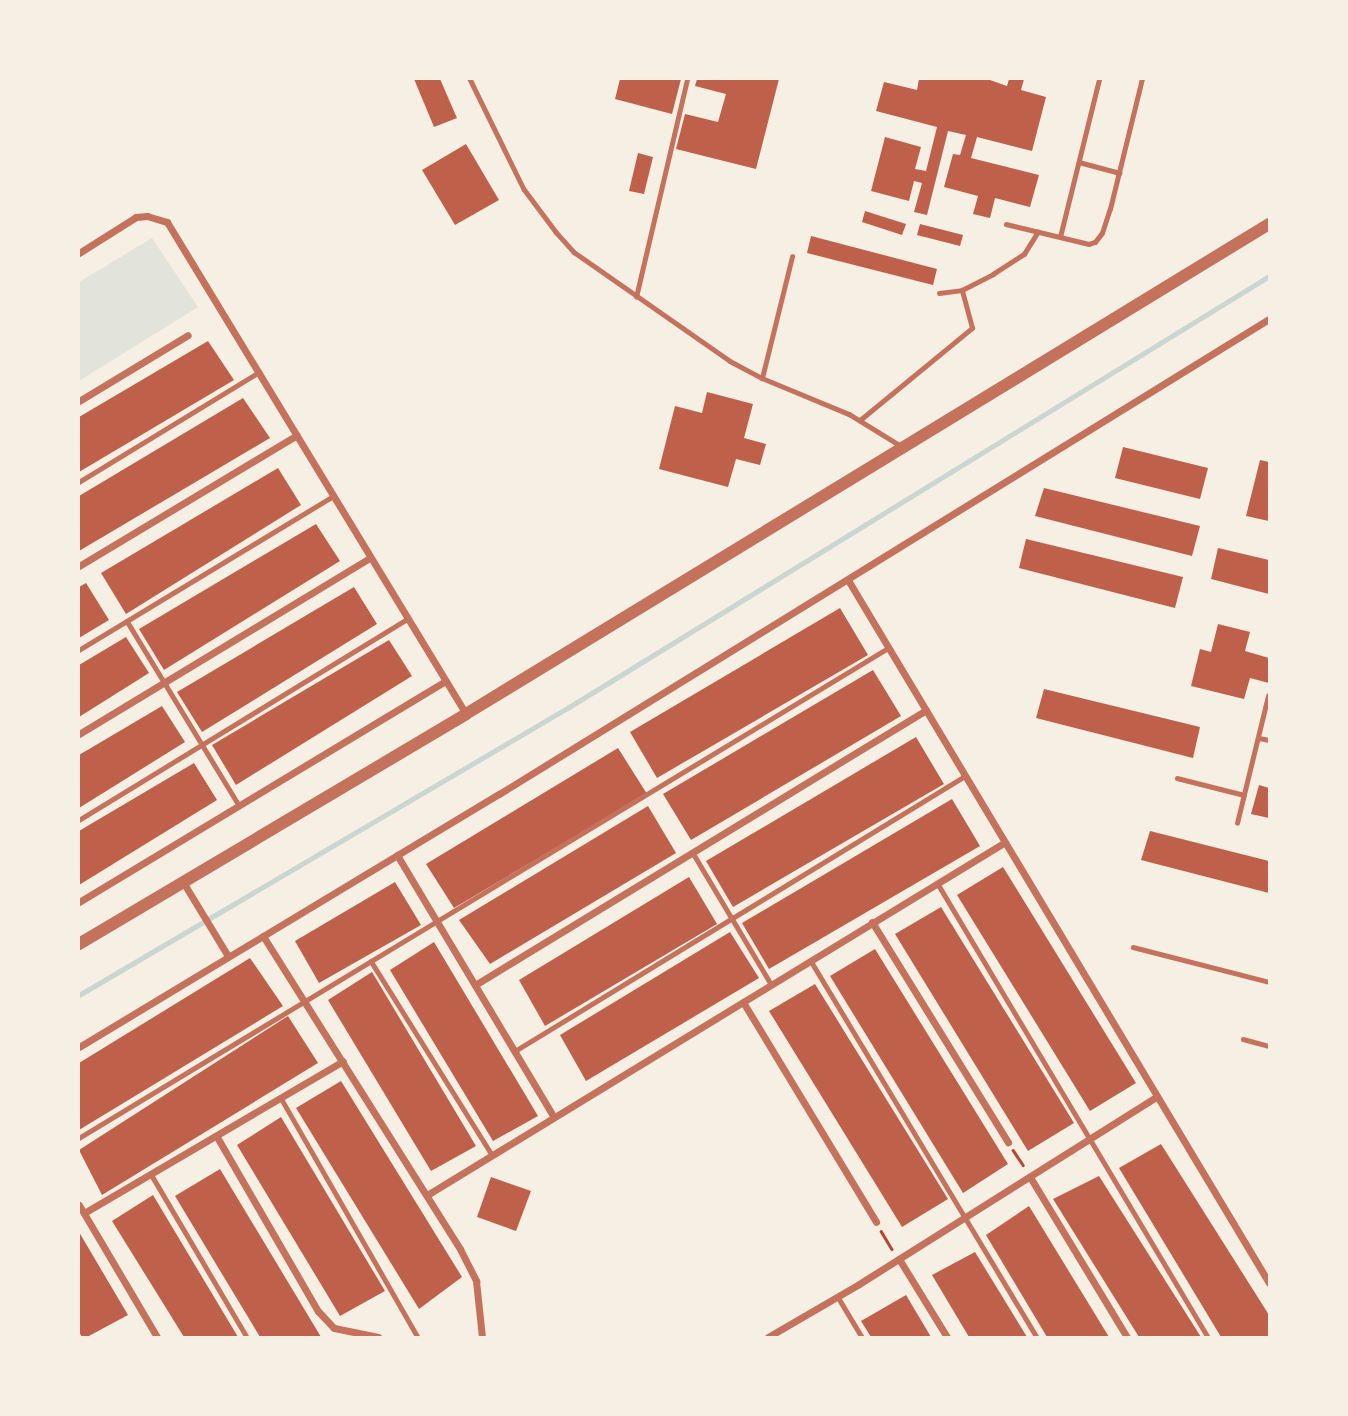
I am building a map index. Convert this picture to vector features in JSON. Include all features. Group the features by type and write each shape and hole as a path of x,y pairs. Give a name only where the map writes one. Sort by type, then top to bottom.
{"street":[{"path":"79,253 136,217 147,216 167,222 466,714"},
{"path":"79,944 466,714 1269,224"},
{"path":"79,1047 848,580 1269,319"},
{"path":"79,401 188,335"},
{"path":"79,566 297,435"},
{"path":"79,734 370,558"},
{"path":"848,580 1269,1283"},
{"path":"79,902 446,681"},
{"path":"475,985 926,710"},
{"path":"427,1195 1005,842"},
{"path":"397,855 554,1117"},
{"path":"183,882 228,956"},
{"path":"872,922 1008,1142"},
{"path":"262,936 460,1249 476,1281 482,1337"},
{"path":"743,1002 876,1222"},
{"path":"83,1213 343,1061"},
{"path":"772,1337 1157,1096"},
{"path":"217,1137 318,1311 334,1328 378,1337"},
{"path":"1030,1177 1127,1337"},
{"path":"79,1205 157,1337"},
{"path":"899,1259 947,1337"}],"lane":[{"path":"470,79 524,189 574,252 730,361 762,379 860,420 902,446"},
{"path":"636,297 687,79"},
{"path":"1060,237 1099,79"},
{"path":"1006,224 1088,244 1095,242 1102,233 1120,173 1142,79"},
{"path":"1079,162 1120,173"},
{"path":"939,293 962,290 1024,254 1038,232"},
{"path":"762,379 792,257"},
{"path":"860,420 972,328 962,290"},
{"path":"79,482 259,372"},
{"path":"79,650 333,496"},
{"path":"79,820 407,619"},
{"path":"127,621 239,806"},
{"path":"79,1138 888,648"},
{"path":"1237,823 1268,696"},
{"path":"1259,737 1269,740"},
{"path":"515,1051 965,776"},
{"path":"1177,778 1244,795"},
{"path":"692,852 771,984"},
{"path":"937,883 1208,1337"},
{"path":"1133,947 1269,982"},
{"path":"811,960 1037,1337"},
{"path":"371,961 492,1154"},
{"path":"1243,1039 1269,1046"},
{"path":"281,1098 418,1337"},
{"path":"151,1174 247,1337"},
{"path":"838,1297 862,1337"}],"path":[{"path":"1008,1142 1030,1177"},
{"path":"876,1222 899,1259"}],"shaded area":[{"path":"152,238 198,307 79,381 79,282"}],"building":[{"path":"414,79 440,79 457,118 434,127"},
{"path":"620,79 681,79 672,114 615,99"},
{"path":"697,79 779,79 756,169 676,149 685,114 718,122 726,94 695,86"},
{"path":"919,79 987,79 1007,86 1009,79 1024,79 1021,90 1046,97 1032,151 977,137 971,158 1039,175 1030,207 995,198 990,218 973,214 978,196 944,187 953,154 960,155 966,135 948,131 927,215 914,212 922,183 914,181 909,201 871,191 885,137 921,147 915,169 926,171 937,127 876,111 884,82 917,90"},
{"path":"466,144 499,200 455,225 422,170"},
{"path":"638,153 653,157 644,194 629,191"},
{"path":"865,211 906,224 902,235 862,222"},
{"path":"920,224 963,235 960,246 917,235"},
{"path":"811,236 937,269 933,285 807,253"},
{"path":"208,341 234,380 79,472 79,417"},
{"path":"707,392 753,404 744,438 766,444 760,465 736,459 728,487 659,469 675,406 702,413"},
{"path":"243,398 270,438 79,551 79,496"},
{"path":"1123,447 1208,468 1200,499 1115,478"},
{"path":"1260,460 1269,462 1269,521 1246,516"},
{"path":"278,468 301,505 126,614 101,573"},
{"path":"1044,488 1200,526 1192,556 1035,516"},
{"path":"316,524 340,561 164,670 139,629"},
{"path":"1026,539 1183,577 1175,608 1019,568"},
{"path":"1218,548 1269,560 1269,594 1211,579"},
{"path":"86,583 109,620 79,638 79,587"},
{"path":"354,587 377,624 202,732 177,692"},
{"path":"840,608 868,655 657,778 630,732"},
{"path":"1218,624 1250,632 1245,651 1269,658 1269,683 1250,678 1244,699 1191,686 1200,649 1211,652"},
{"path":"126,637 149,673 79,717 79,665"},
{"path":"389,640 412,676 236,785 212,745"},
{"path":"873,670 901,716 691,840 663,794"},
{"path":"1044,689 1200,727 1193,758 1036,718"},
{"path":"162,706 185,742 79,808 79,755"},
{"path":"916,737 944,784 733,907 706,861"},
{"path":"618,748 647,794 454,908 426,864"},
{"path":"194,763 217,800 79,885 79,831"},
{"path":"1259,785 1269,788 1269,818 1251,814"},
{"path":"952,799 980,846 769,969 742,923"},
{"path":"648,806 676,853 490,964 459,920"},
{"path":"1150,831 1269,861 1269,893 1141,860"},
{"path":"1003,867 1136,1083 1090,1111 957,895"},
{"path":"689,877 717,924 545,1026 519,980"},
{"path":"395,882 421,925 319,983 295,941"},
{"path":"941,907 1074,1123 1028,1151 895,934"},
{"path":"730,932 759,978 586,1081 560,1035"},
{"path":"434,942 538,1116 493,1141 390,970"},
{"path":"875,949 1008,1164 963,1193 830,976"},
{"path":"250,958 283,1006 79,1130 79,1063"},
{"path":"372,972 476,1146 431,1171 328,1000"},
{"path":"815,984 948,1199 902,1227 769,1011"},
{"path":"288,1016 318,1063 102,1195 79,1150"},
{"path":"341,1081 462,1277 419,1309 296,1108"},
{"path":"281,1117 385,1291 340,1316 237,1145"},
{"path":"1161,1144 1269,1315 1269,1337 1221,1337 1119,1168"},
{"path":"220,1169 321,1337 260,1337 175,1196"},
{"path":"1099,1176 1201,1337 1139,1337 1053,1199"},
{"path":"491,1177 531,1191 516,1231 477,1217"},
{"path":"153,1195 238,1337 184,1337 112,1221"},
{"path":"1029,1206 1109,1337 1047,1337 986,1235"},
{"path":"79,1232 128,1315 87,1337 82,1337 79,1332"},
{"path":"975,1252 1027,1337 969,1337 932,1275"},
{"path":"906,1295 931,1337 871,1337 861,1321"}],"waterway":[{"path":"79,995 569,707 1269,276"}]}
